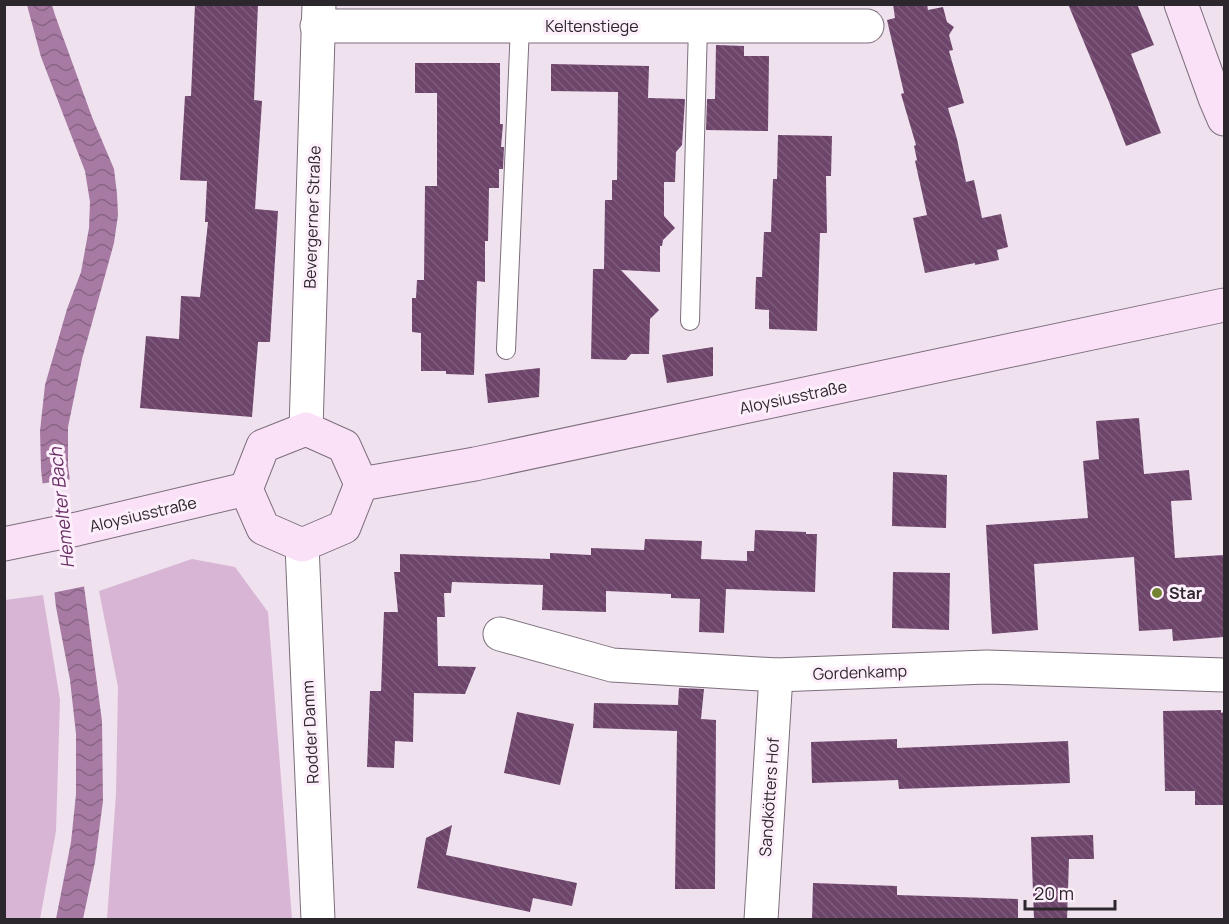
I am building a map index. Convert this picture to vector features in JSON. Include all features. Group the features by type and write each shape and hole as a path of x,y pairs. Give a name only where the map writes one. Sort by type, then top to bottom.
{"street":[{"path":"1181,4 1224,119"},
{"name":"Keltenstiege","path":"318,15 698,26 867,26"},
{"name":"Bevergerner Straße","path":"306,429 318,15"},
{"name":"Aloysiusstraße","path":"361,484 475,464 1224,305"},
{"path":"306,429 344,446 361,484 344,527 302,545 263,528 246,489 263,446 306,429"},
{"name":"Aloysiusstraße","path":"4,544 44,537 246,489"},
{"name":"Rodder Damm","path":"302,545 318,920"},
{"name":"Gordenkamp","path":"500,634 612,665 776,675 987,667 1224,675"},
{"name":"Sandkötters Hof","path":"761,920 776,675"}],"lane":[{"path":"501,19 506,350"},
{"path":"690,321 698,26"}],"shaded area":[{"path":"192,559 235,567 268,612 292,919 107,919 116,794 118,687 99,591"},
{"path":"43,595 60,700 56,831 40,919 5,919 5,600"}],"water":[{"name":"Hemelter Bach","path":"27,5 52,5 92,117 114,169 117,194 118,215 114,243 82,359 68,427 68,466 102,721 103,801 95,862 83,919 56,919 71,842 76,794 76,734 70,680 56,607 41,469 40,431 45,385 67,309 81,272 89,228 90,202 85,171 41,57"}],"pier":[{"path":"72,479 86,586 52,593 39,484"}],"building":[{"path":"195,4 258,4 254,100 262,101 255,209 278,211 270,342 258,342 252,417 140,408 146,336 179,339 181,296 200,297 208,222 205,222 207,181 180,180 185,96 191,96"},
{"path":"893,4 927,4 928,10 943,7 947,22 954,27 949,35 953,50 949,51 964,103 948,108 966,182 974,180 982,218 1001,214 1008,247 997,250 999,260 925,273 913,218 927,215 915,161 917,160 914,146 916,145 901,94 904,93 887,20 895,18"},
{"path":"1068,4 1137,4 1154,45 1131,54 1161,133 1126,146"},
{"path":"716,45 744,46 744,56 769,56 768,131 706,130 707,99 715,99"},
{"path":"415,63 500,63 503,169 499,169 499,188 489,188 485,282 477,281 474,375 446,374 446,371 421,371 421,333 412,332 412,298 416,298 417,280 424,280 425,186 437,186 437,93 415,93"},
{"path":"551,64 649,66 648,98 685,99 682,145 676,152 675,182 664,182 664,216 675,228 660,246 660,272 621,270 659,310 650,319 649,354 631,354 626,360 591,359 593,269 604,269 605,200 612,200 612,180 617,180 618,92 551,91"},
{"path":"778,135 832,136 831,176 826,176 827,233 820,233 817,331 769,329 769,310 755,309 756,277 762,277 764,232 771,232 773,179 777,179"},
{"path":"713,347 713,376 667,383 662,355"},
{"path":"540,368 539,397 488,403 485,374"},
{"path":"1139,418 1144,474 1189,470 1192,500 1171,501 1175,558 1224,555 1224,637 1173,641 1172,629 1139,631 1134,557 1034,564 1038,630 992,634 986,525 1088,518 1083,461 1099,459 1096,421"},
{"path":"893,472 947,475 946,528 892,526"},
{"path":"755,530 817,534 815,592 726,589 724,633 699,632 700,599 671,598 671,594 606,591 606,612 542,610 543,585 452,582 451,593 444,593 445,617 437,617 438,666 476,667 465,694 414,693 413,742 395,741 394,768 367,767 370,691 381,691 384,612 398,612 394,572 400,572 400,554 550,559 550,553 591,555 591,548 644,550 645,539 702,541 701,559 747,561 747,551 754,551"},
{"path":"893,572 950,573 949,630 892,628"},
{"path":"679,688 704,689 701,719 716,720 715,889 675,889 677,731 593,728 594,703 678,705"},
{"path":"1221,710 1221,713 1224,712 1224,805 1195,805 1195,791 1165,791 1163,711"},
{"path":"517,712 574,724 560,785 504,773"},
{"path":"897,739 897,748 1068,741 1070,783 899,789 898,780 812,783 811,742"},
{"path":"452,825 446,855 577,883 572,906 533,898 530,912 417,888 426,838"},
{"path":"1093,835 1094,859 1069,859 1067,920 1034,920 1031,837"},
{"path":"813,883 897,886 897,895 1018,899 1018,920 812,920"}],"place":[{"name":"Star","path":"1157,593"}]}
